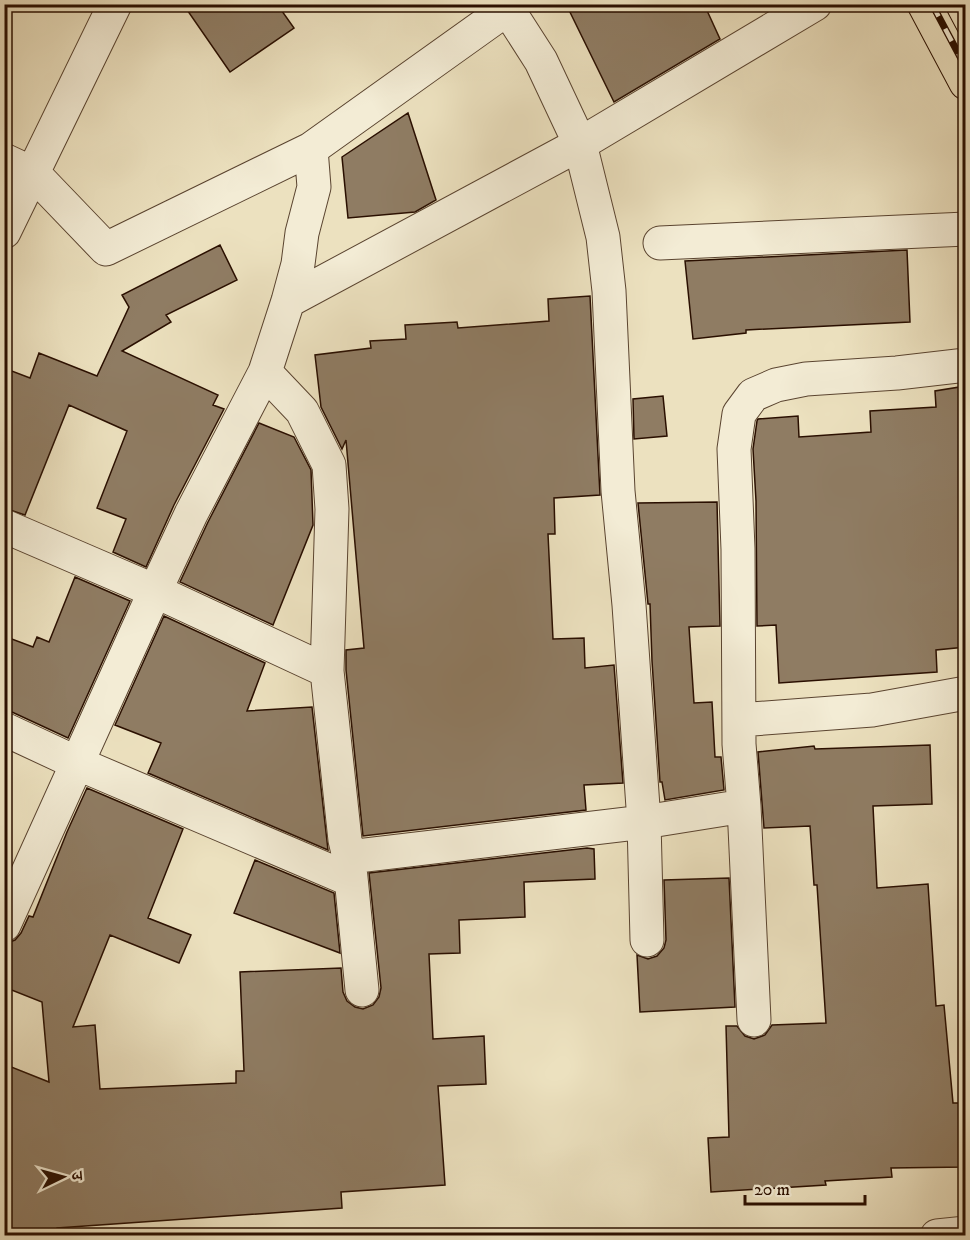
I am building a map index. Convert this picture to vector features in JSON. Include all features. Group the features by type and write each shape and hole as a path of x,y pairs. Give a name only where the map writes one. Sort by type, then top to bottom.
{"highway":[{"path":"924,4 966,82"}],"street":[{"path":"4,232 115,4"},
{"path":"288,301 580,144 815,4"},
{"path":"4,160 34,174 106,249 311,149 511,6 541,61 580,144 603,237 609,291 618,491 629,605 644,822 647,940"},
{"path":"4,925 191,514 265,372 298,264 302,234 314,187 311,149"},
{"path":"660,243 966,229"},
{"path":"754,1020 739,720 738,549 734,449 740,414 753,395 776,385 806,379 897,373 966,364"},
{"path":"265,372 302,411 329,465 332,509 327,671 362,990"},
{"path":"4,526 155,591 327,671"},
{"path":"739,720 872,710 966,693"},
{"path":"4,729 79,764 350,868 744,806"},
{"path":"937,1236 966,1233"}],"building":[{"path":"183,4 277,4 294,28 230,72"},
{"path":"566,4 704,4 720,39 614,102"},
{"path":"408,113 436,200 415,212 348,218 342,157"},
{"path":"220,245 237,280 166,315 171,322 122,351 218,395 213,405 224,409 174,505 146,567 113,552 126,519 97,508 127,431 69,405 25,515 4,508 4,368 30,378 39,353 97,376 129,307 122,295"},
{"path":"907,250 910,322 746,330 746,333 693,339 685,261"},
{"path":"590,296 600,495 554,498 555,534 548,534 553,639 584,638 585,668 614,665 623,783 584,785 586,810 363,836 346,670 346,650 364,648 346,440 342,449 321,407 315,355 371,348 370,341 406,339 405,325 457,322 458,328 549,321 548,299"},
{"path":"966,386 966,647 936,650 937,672 779,683 776,625 757,626 756,501 753,449 758,419 798,416 799,437 871,432 870,411 936,407 935,391"},
{"path":"663,396 667,436 634,439 633,399"},
{"path":"259,423 294,437 311,470 313,525 273,625 180,582"},
{"path":"717,502 720,626 689,627 694,703 712,702 715,757 721,757 724,790 665,800 662,782 660,782 650,604 648,604 638,503"},
{"path":"75,577 130,601 68,738 12,712 4,711 4,636 33,647 37,637 49,642"},
{"path":"164,616 265,663 247,711 312,707 328,850 148,773 161,743 115,725"},
{"path":"930,745 932,804 873,806 877,888 928,884 936,1006 944,1005 953,1103 966,1103 966,1167 891,1168 892,1177 825,1181 826,1185 711,1192 708,1138 729,1137 726,1026 737,1026 745,1036 754,1039 765,1035 772,1025 826,1023 817,885 814,885 810,826 764,828 758,752 814,746 815,749"},
{"path":"87,788 183,829 148,918 191,935 179,963 110,935 73,1027 95,1025 100,1089 236,1083 236,1071 244,1071 240,972 341,968 343,992 347,1001 363,1009 373,1005 379,997 381,988 369,873 594,849 595,879 524,882 525,917 459,920 460,953 429,954 433,1039 484,1036 486,1084 438,1086 445,1185 341,1192 342,1208 57,1228 54,1236 4,1236 4,1064 49,1082 42,1002 4,987 4,944 15,940 29,916 33,917"},
{"path":"255,860 334,893 340,953 234,913"},
{"path":"729,878 735,1007 640,1012 637,955 648,959 657,956 664,948 666,940 664,880"}],"railway":[{"path":"932,4 966,68"},
{"path":"959,4 966,17"}]}
